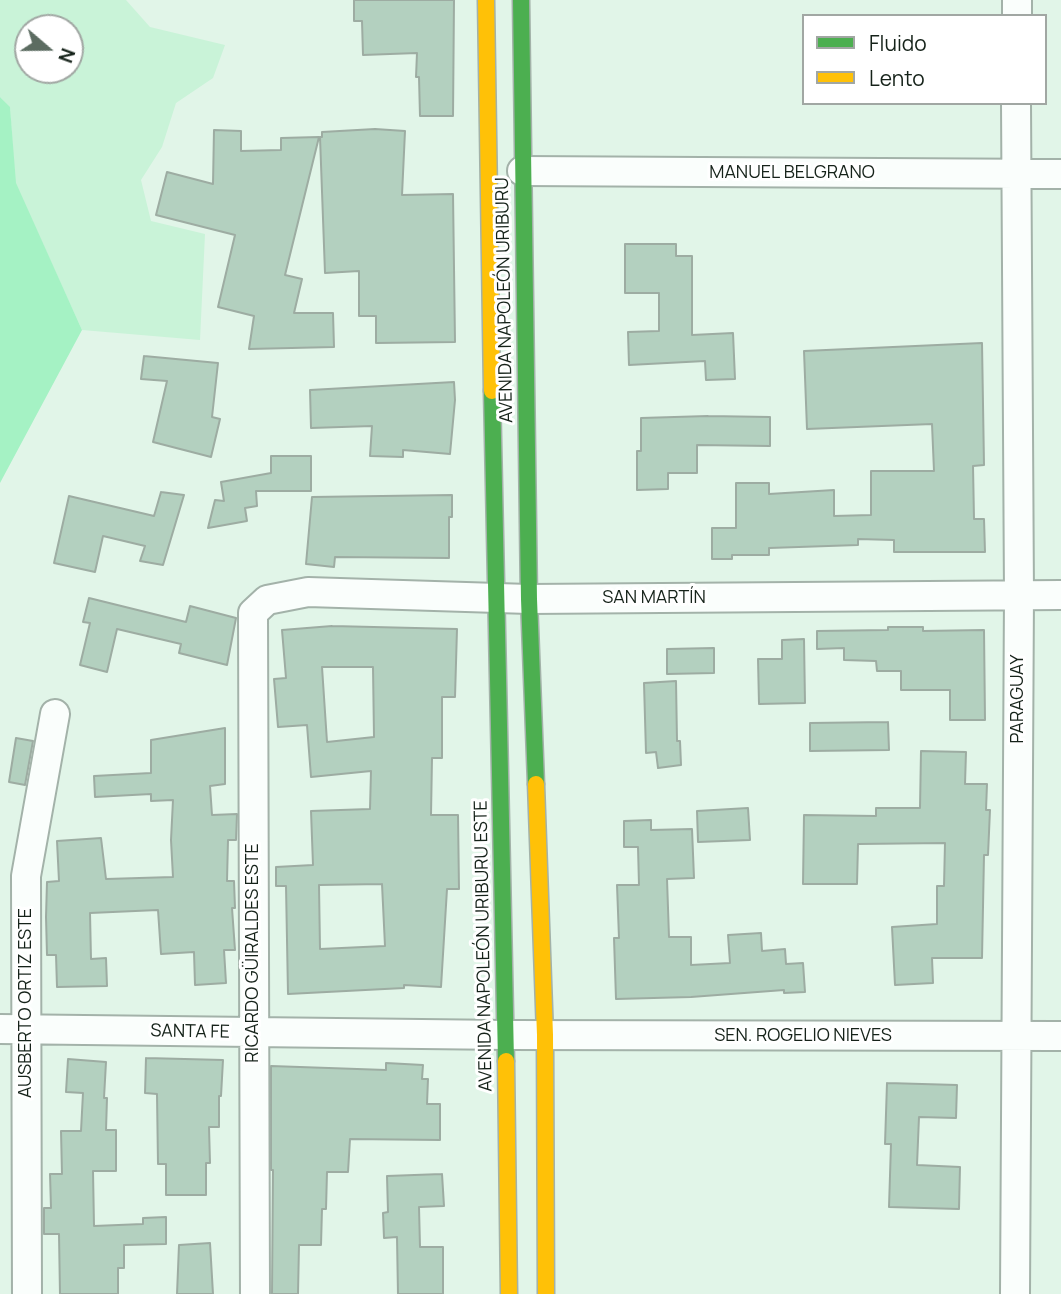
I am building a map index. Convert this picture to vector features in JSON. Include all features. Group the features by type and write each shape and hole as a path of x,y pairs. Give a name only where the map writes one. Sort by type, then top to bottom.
{"main road":[{"name":"AVENIDA NAPOLEÓN URIBURU","path":"486,0 496,598"},
{"name":"AVENIDA NAPOLEÓN URIBURU","path":"521,0 529,599"},
{"name":"AVENIDA NAPOLEÓN URIBURU ESTE","path":"496,598 509,1294"},
{"path":"529,599 545,1035 546,1294"}],"street":[{"name":"PARAGUAY","path":"1015,1294 1019,595 1016,105"},
{"name":"MANUEL BELGRANO","path":"522,171 1061,174"},
{"name":"SAN MARTÍN","path":"253,613 267,600 308,592 529,599 1061,595"},
{"name":"RICARDO GÜIRALDES ESTE","path":"253,613 255,1294"},
{"name":"AUSBERTO ORTIZ ESTE","path":"27,1294 13,1030 26,876 55,715"},
{"name":"SANTA FE","path":"13,1030 545,1035"},
{"name":"SEN. ROGELIO NIEVES","path":"545,1035 1061,1036"}],"shaded area":[{"path":"0,0 126,0 150,27 225,45 213,78 176,103 162,147 141,180 151,221 205,234 200,340 82,330 15,183 10,108 0,97"},
{"path":"0,97 10,107 16,183 82,330 0,483"}],"building":[{"path":"354,0 454,0 453,116 420,116 419,77 416,77 417,53 363,55 362,21 354,21"},
{"path":"375,129 405,131 402,195 453,194 455,342 376,343 376,316 359,316 359,271 325,273 320,137 322,132"},
{"path":"214,130 241,131 241,151 281,150 281,138 319,137 285,275 302,279 294,313 333,313 334,347 249,349 254,316 218,307 235,235 156,215 167,172 213,184"},
{"path":"625,244 676,244 676,256 692,256 692,335 733,333 735,379 706,380 705,361 629,365 628,332 659,331 659,293 625,293"},
{"path":"982,343 984,465 973,466 974,519 984,519 985,552 894,552 894,540 858,539 858,545 769,548 769,555 732,555 732,559 712,559 712,528 736,528 736,483 769,483 769,494 834,490 834,516 871,515 871,471 934,471 932,424 807,429 804,351"},
{"path":"144,356 218,363 212,417 220,419 211,457 153,442 167,381 141,379"},
{"path":"454,382 450,454 403,450 403,457 370,456 372,426 311,428 310,390"},
{"path":"770,417 770,446 697,445 697,473 668,473 668,489 637,490 637,451 641,451 641,418"},
{"path":"271,456 311,456 311,491 256,491 257,506 245,508 247,521 208,528 215,500 224,501 221,482 271,473"},
{"path":"161,492 184,495 163,565 140,561 145,546 103,536 95,572 54,563 69,496 154,516"},
{"path":"452,495 449,558 335,557 334,567 306,564 312,497"},
{"path":"89,598 186,622 190,606 236,618 227,665 179,653 181,644 117,629 107,672 80,665 90,623 83,622"},
{"path":"332,626 457,629 455,697 442,697 442,758 432,758 431,815 458,815 459,889 447,889 441,987 404,985 404,988 288,994 286,886 276,886 276,867 313,865 311,811 370,809 371,771 311,777 307,725 278,727 274,679 286,678 282,630","holes":["322,667 373,667 374,737 327,742","382,884 385,946 320,949 319,885"]},
{"path":"888,627 923,627 923,631 984,630 985,720 950,720 950,690 901,690 901,671 877,671 876,661 844,660 844,648 817,649 817,631 888,630"},
{"path":"804,639 805,703 759,704 758,659 782,659 782,640"},
{"path":"714,648 714,673 667,674 667,649"},
{"path":"676,681 677,741 680,741 681,765 658,768 656,752 646,753 644,683"},
{"path":"888,722 889,750 810,751 810,723"},
{"path":"225,728 225,784 210,786 212,815 237,814 236,840 228,840 227,881 234,881 235,908 232,908 235,950 224,950 226,983 195,985 194,952 161,954 158,910 90,913 91,959 106,958 107,986 57,987 56,955 47,955 46,917 47,882 59,881 57,841 101,838 106,879 173,877 173,800 151,801 151,794 95,797 94,776 151,773 151,740"},
{"path":"16,738 33,741 25,785 9,782"},
{"path":"921,751 966,752 965,784 987,784 986,810 990,810 988,855 984,855 982,958 932,958 933,983 895,985 892,927 937,924 937,886 944,886 945,843 858,844 857,884 803,884 804,815 876,816 876,808 920,808"},
{"path":"748,808 750,840 698,842 697,811"},
{"path":"651,820 651,830 692,829 694,878 667,879 669,937 691,937 691,965 730,963 728,935 761,933 762,951 785,949 786,964 803,963 805,992 784,993 784,990 616,999 614,938 619,938 617,885 639,885 638,847 624,847 624,821"},
{"path":"146,1058 223,1060 219,1127 209,1127 210,1163 206,1163 206,1195 166,1195 166,1164 158,1164 157,1094 145,1093"},
{"path":"68,1059 106,1062 106,1130 116,1130 116,1171 93,1171 94,1226 143,1224 143,1218 166,1217 166,1244 124,1245 124,1268 118,1268 118,1294 60,1294 59,1234 44,1234 44,1208 51,1208 50,1174 62,1174 61,1131 81,1131 83,1093 66,1092"},
{"path":"386,1063 423,1065 422,1079 428,1079 427,1104 440,1104 440,1140 350,1139 348,1172 327,1172 321,1245 299,1245 298,1294 272,1294 271,1066 386,1070"},
{"path":"887,1083 957,1085 956,1118 919,1117 917,1165 960,1167 959,1209 889,1207 891,1144 885,1144"},
{"path":"442,1174 444,1206 419,1207 420,1247 443,1247 443,1294 398,1294 397,1237 384,1238 383,1213 388,1212 387,1176"},
{"path":"210,1243 213,1294 177,1294 179,1245"}],"traffic: fast":[{"path":"521,0 529,599 536,784"},
{"path":"492,391 506,1061"}],"traffic: slow":[{"path":"486,0 492,391"},
{"path":"536,784 545,1035 546,1294"},
{"path":"506,1061 509,1294"}]}
